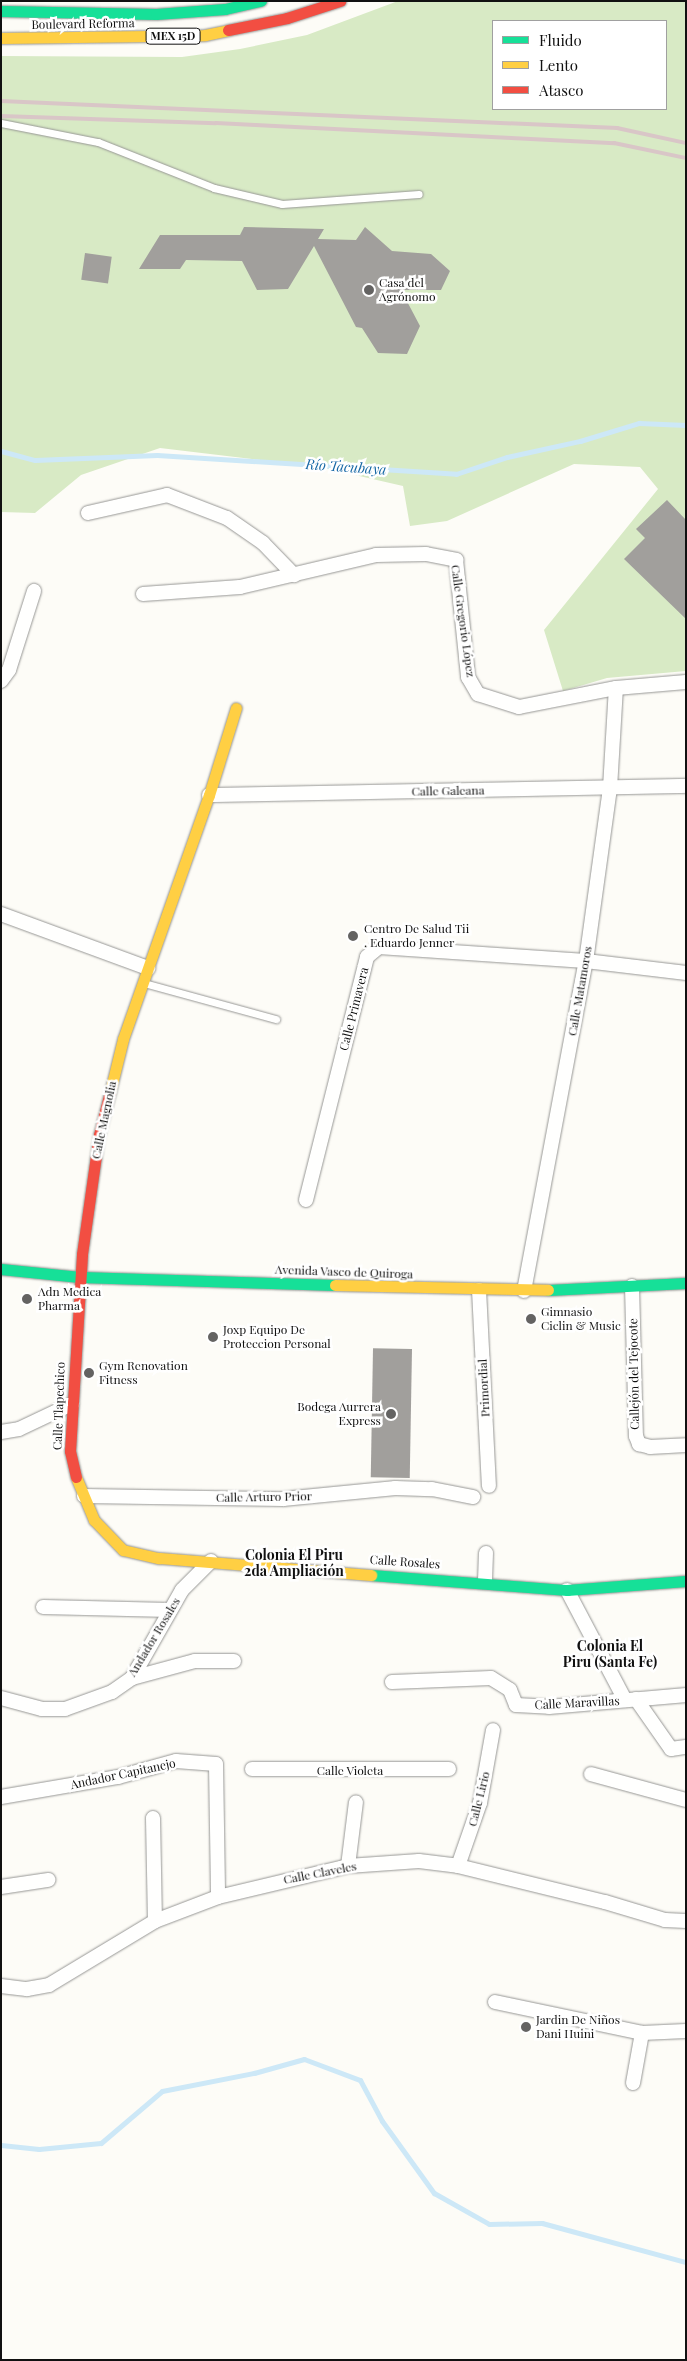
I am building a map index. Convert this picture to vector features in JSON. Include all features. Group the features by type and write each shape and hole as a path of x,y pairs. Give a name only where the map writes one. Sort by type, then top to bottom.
{"main road":[{"path":"1,11 156,14 224,9 261,1"},
{"name":"Boulevard Reforma","path":"1,38 205,34 287,18 340,1"},
{"name":"Calle Magnolia","path":"80,1277 99,1135 123,1039 209,795 236,708"},
{"name":"Avenida Vasco de Quiroga","path":"1,1269 80,1277 524,1291 686,1283"},
{"name":"Calle Tlapechico","path":"80,1277 70,1452 84,1496 106,1536 123,1550"},
{"name":"Calle Rosales","path":"123,1550 159,1558 485,1581 567,1590 686,1580"}],"street":[{"path":"88,513 167,495 227,518 263,544 294,575"},
{"name":"Calle Gregorio López","path":"143,594 240,587 376,555 426,554 456,560 468,677 478,694 519,707 616,688 686,682"},
{"path":"1,680 9,670 34,591"},
{"name":"Calle Matamoros","path":"524,1291 586,961 610,788 616,688"},
{"name":"Calle Galeana","path":"209,795 686,786"},
{"path":"1,914 148,968"},
{"name":"Calle Primavera","path":"306,1200 366,957 379,948 586,961 686,973"},
{"name":"Callejón del Tejocote","path":"632,1286 636,1436 639,1444 650,1447 686,1445"},
{"name":"Primordial","path":"479,1290 489,1486"},
{"path":"1,1432 19,1429 72,1404"},
{"name":"Calle Arturo Prior","path":"84,1496 283,1499 395,1488 432,1489 473,1497"},
{"path":"485,1581 486,1553"},
{"name":"Andador Rosales","path":"1,1698 42,1709 65,1709 112,1692 132,1678 182,1590 210,1561"},
{"path":"567,1590 631,1700 671,1749 686,1748"},
{"path":"43,1607 170,1610"},
{"path":"132,1678 195,1661 234,1661"},
{"name":"Calle Maravillas","path":"392,1682 491,1678 510,1690 516,1705 549,1707 686,1695"},
{"name":"Calle Lirio","path":"458,1866 480,1803 493,1730"},
{"name":"Andador Capitanejo","path":"1,1797 118,1777 176,1761 216,1764 218,1897"},
{"name":"Calle Violeta","path":"252,1769 448,1770"},
{"path":"591,1774 686,1800"},
{"path":"348,1866 356,1802"},
{"path":"154,1818 155,1921"},
{"name":"Calle Claveles","path":"1,1986 27,1989 49,1985 155,1921 218,1897 348,1866 419,1861 458,1866 605,1902 665,1920 686,1921"},
{"path":"1,1887 48,1880"},
{"path":"495,2002 642,2034 686,2032"},
{"path":"633,2083 642,2034"}],"lane":[{"path":"1,123 98,142 214,188 282,204 420,194"},
{"path":"143,983 276,1019"}],"green space":[{"path":"398,1 686,1 686,671 607,678 563,691 544,630 658,489 640,467 574,464 447,521 410,526 403,486 320,467 160,448 81,475 35,513 1,512 1,56 182,57 240,49 307,35"}],"building":[{"name":"Casa del Agrónomo","path":"244,227 324,229 318,239 356,240 365,227 392,251 431,254 450,271 441,290 401,290 420,326 407,354 378,353 362,328 356,327 314,246 288,289 257,290 242,261 186,260 180,269 139,269 160,235 240,235"},
{"path":"85,253 112,257 108,283 81,280"},
{"path":"667,500 686,520 686,619 624,559 645,538 636,529"},
{"name":"Bodega Aurrera Express","path":"373,1348 412,1349 410,1478 371,1477"}],"waterway":[{"name":"Río Tacubaya","path":"1,451 35,460 157,455 456,474 507,457 580,441 639,423 686,425"},
{"path":"1,2145 39,2149 101,2143 162,2091 254,2073 304,2059 360,2080 382,2121 434,2193 489,2224 542,2223 686,2262"}],"railway":[{"path":"1,101 617,128 686,143"},
{"path":"1,116 216,123 614,143 686,158"}],"traffic: fast":[{"path":"1,11 156,14 225,9 261,1"},
{"path":"1,1269 80,1277 335,1285"},
{"path":"548,1290 686,1283"},
{"path":"371,1575 567,1590 686,1581"}],"traffic: slow":[{"path":"1,38 205,35 228,30"},
{"path":"110,1092 123,1039 209,795 236,708"},
{"path":"335,1285 548,1290"},
{"path":"76,1477 94,1520 123,1550 159,1558 371,1575"}],"traffic: jam":[{"path":"228,30 287,18 340,1"},
{"path":"76,1477 70,1451 82,1254 99,1135 110,1092"}],"place":[{"name":"Casa del Agrónomo","path":"369,290"},
{"name":"Centro De Salud Tii . Eduardo Jenner","path":"353,936"},
{"name":"Adn Medica Pharma","path":"27,1299"},
{"name":"Gimnasio Ciclin & Music","path":"531,1319"},
{"name":"Joxp Equipo De Proteccion Personal","path":"213,1337"},
{"name":"Gym Renovation Fitness","path":"89,1373"},
{"name":"Bodega Aurrera Express","path":"391,1414"},
{"name":"Jardin De Niños Dani Huini","path":"526,2027"}],"district":[{"name":"Colonia El Piru 2da Ampliación","path":"294,1564"},
{"name":"Colonia El Piru (Santa Fe)","path":"610,1654"}]}
